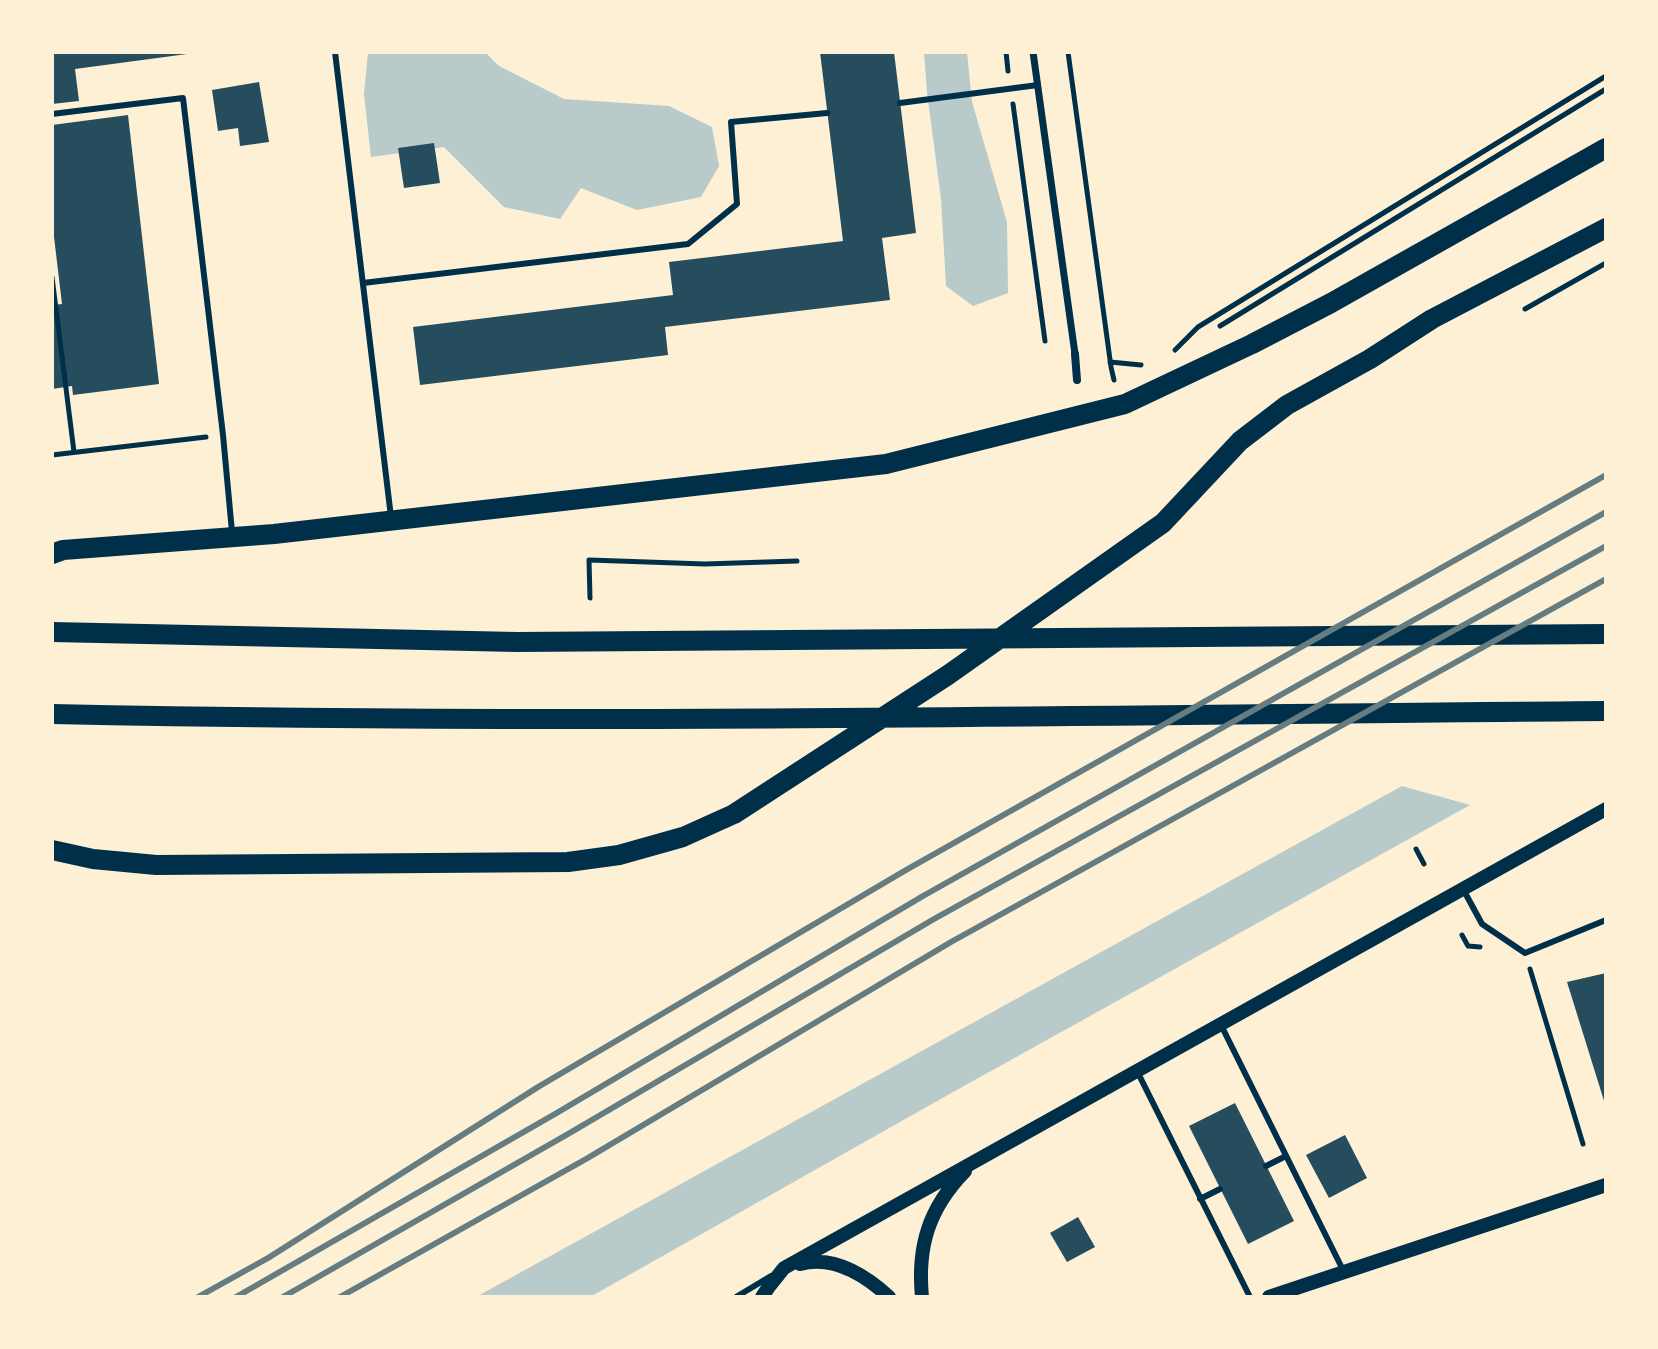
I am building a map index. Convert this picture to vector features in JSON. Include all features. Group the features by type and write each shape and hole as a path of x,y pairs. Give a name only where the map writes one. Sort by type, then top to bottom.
{"main road":[{"path":"56,551 391,521 886,464 1125,404 1331,303 1606,148"},
{"path":"52,850 93,859 156,865 568,862 619,855 683,837 734,814 826,755 948,675 1151,532 1240,441 1287,405 1370,359 1432,319 1606,228"},
{"path":"52,632 517,642 1606,634"},
{"path":"52,714 471,719 1606,711"}],"street":[{"path":"1033,52 1077,380"},
{"path":"762,1297 784,1268 1606,809"},
{"path":"922,1297 919,1269 926,1234 937,1206 952,1184 977,1159"},
{"path":"1269,1297 1606,1185"},
{"path":"784,1268 809,1262 835,1264 858,1273 889,1297"}],"lane":[{"path":"335,52 391,521"},
{"path":"900,103 1038,85"},
{"path":"52,114 183,98 232,537"},
{"path":"363,283 688,244 737,204 731,122 827,113"},
{"path":"1463,889 1482,924 1525,953 1606,920"},
{"path":"1221,1025 1345,1273"},
{"path":"1137,1071 1250,1297"},
{"path":"1266,1166 1286,1156"},
{"path":"1200,1199 1220,1189"},
{"path":"736,1297 784,1268"}],"path":[{"path":"1006,52 1045,341"},
{"path":"1068,52 1114,380"},
{"path":"1190,345 1174,353 1198,327 1606,76"},
{"path":"1217,329 1606,89"},
{"path":"1525,309 1606,263"},
{"path":"52,277 74,452"},
{"path":"1110,362 1149,365"},
{"path":"52,455 223,435"},
{"path":"590,598 589,560 705,564 797,561"},
{"path":"1416,849 1424,864"},
{"path":"1462,935 1468,946 1525,953 1583,1144"}],"shaded area":[{"path":"368,52 485,52 499,66 564,99 669,106 712,127 719,166 701,197 637,210 581,188 560,219 504,207 444,147 371,157 364,94"},
{"path":"924,52 967,52 972,102 1007,222 1008,293 973,306 946,286 941,199"},
{"path":"1402,786 1470,805 590,1297 476,1297"}],"building":[{"path":"52,52 187,54 75,69 79,101 52,104"},
{"path":"820,52 894,52 916,233 882,238 890,300 665,327 668,355 420,385 413,327 673,295 669,262 843,241"},
{"path":"259,82 269,142 240,146 238,128 218,131 212,90"},
{"path":"128,115 159,384 73,395 72,386 52,389 52,305 62,304 52,220 52,125"},
{"path":"434,143 440,183 404,188 398,148"},
{"path":"1606,973 1606,1104 1605,1104 1567,982"},
{"path":"1235,1103 1294,1221 1248,1244 1189,1126"},
{"path":"1345,1135 1367,1178 1329,1198 1306,1155"},
{"path":"1078,1217 1095,1247 1067,1262 1050,1233"}],"railway":[{"path":"198,1297 268,1258 538,1087 906,870 1606,475"},
{"path":"236,1297 555,1114 923,896 1606,512"},
{"path":"283,1297 934,919 1606,546"},
{"path":"340,1297 586,1159 951,942 1606,579"}]}
